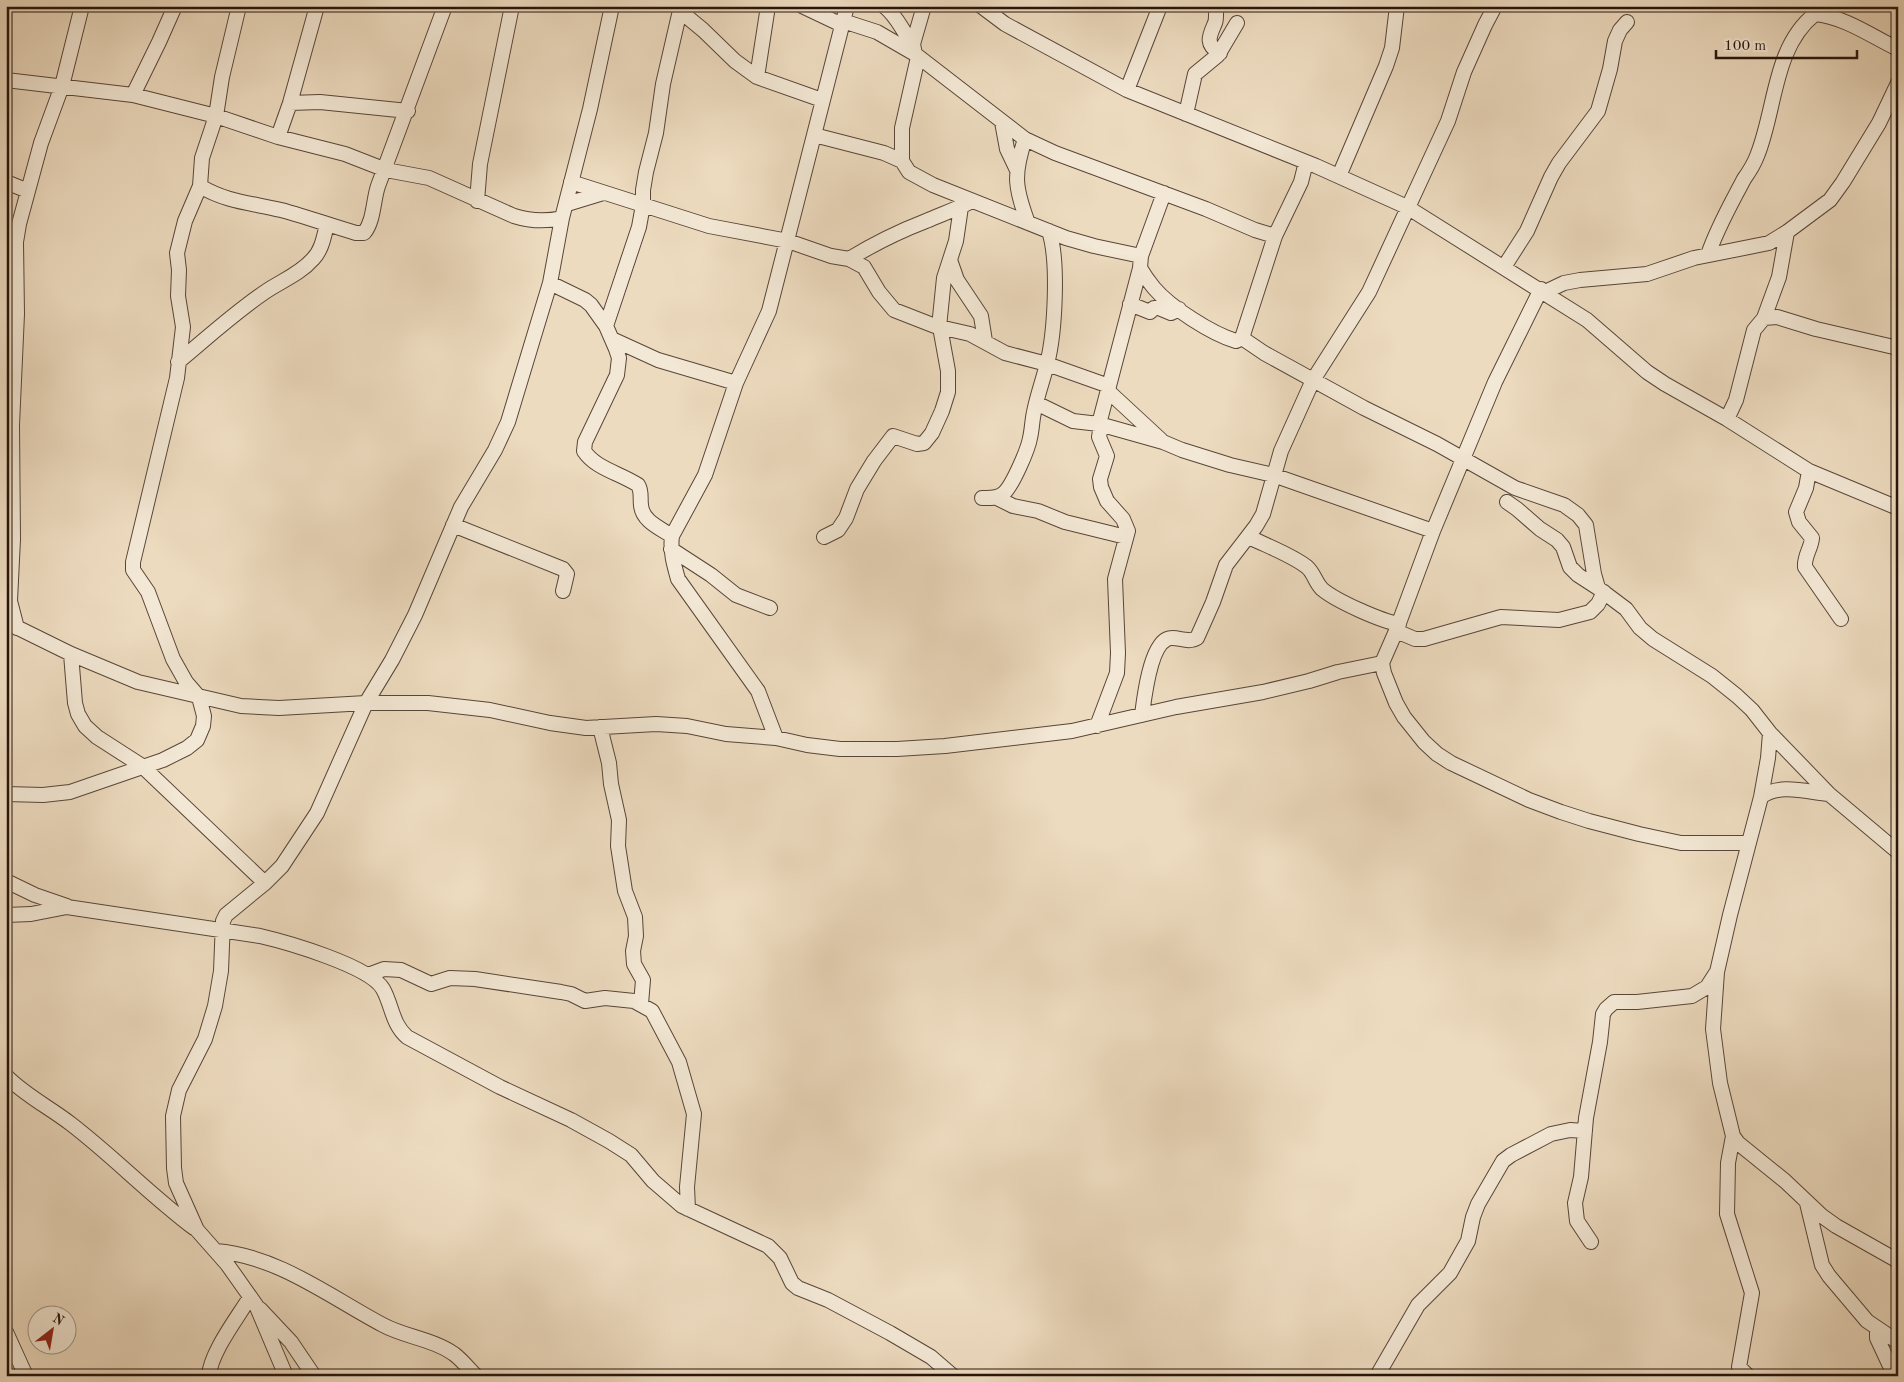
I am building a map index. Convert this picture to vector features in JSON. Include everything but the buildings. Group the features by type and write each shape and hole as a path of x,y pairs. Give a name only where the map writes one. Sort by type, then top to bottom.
{"street":[{"path":"82,6 62,86 41,143 16,242 17,314 10,534 12,625 71,654 138,682 241,706 279,708 366,703 428,703 490,710 550,724 586,728 656,724 687,726 726,734 776,738 807,745 840,748 897,749 945,746 1072,731 1176,707 1263,692 1338,672 1382,663"},
{"path":"132,95 160,42 174,6"},
{"path":"6,794 43,795 70,792 171,756 187,748 197,740 203,726 204,716 199,697 186,682 173,659 148,592 132,570 174,393 183,327 178,296 179,270 177,253 185,221 200,186 202,158 216,116 222,77 239,6"},
{"path":"278,136 290,103 317,6"},
{"path":"200,186 215,195 229,200 281,210 356,234 364,233 369,227 374,199 408,111 445,6"},
{"path":"477,201 480,164 512,6"},
{"path":"197,1230 176,1183 173,1116 179,1090 205,1039 215,1006 224,921 230,910 265,883 282,866 317,813 366,703 392,660 415,615 461,507 495,450 508,422 550,283 562,218 590,109 612,6"},
{"path":"757,77 768,6"},
{"path":"802,6 842,23 877,32 915,52 1025,139 1063,156 1274,236"},
{"path":"776,738 758,691 678,579 672,542 705,475 736,383 769,311 847,6"},
{"path":"884,6 897,18 915,52"},
{"path":"924,6 902,128 902,161 909,172 967,204 1141,262 1158,292 1201,324 1228,339 1236,341 1242,338 1274,236 1302,182 1306,162"},
{"path":"981,6 1005,24 1127,90 1306,162 1407,207 1543,290 1588,320 1664,384 1727,419 1809,471 1898,508"},
{"path":"1127,90 1160,6"},
{"path":"1217,6 1216,21 1209,35 1213,48 1220,53"},
{"path":"1339,176 1378,87 1392,48 1397,6"},
{"path":"1142,715 1145,687 1152,663 1161,643 1173,638 1186,640 1197,638 1213,602 1226,565 1249,537 1263,514 1281,451 1313,380 1369,292 1448,121 1464,72 1484,25 1495,6"},
{"path":"609,332 644,205 643,190 646,172 656,133 663,84 680,9 736,61 757,77 822,100"},
{"path":"1708,255 1718,230 1757,156 1782,66 1797,33 1806,20 1815,14 1826,15 1858,28 1898,49"},
{"path":"1186,114 1195,74 1220,53 1237,22"},
{"path":"1504,267 1527,231 1559,163 1598,111 1610,69 1615,40 1626,22"},
{"path":"6,80 132,95 216,116 278,136 345,154 386,170 429,178 477,201 526,220 547,221 562,218"},
{"path":"1749,843 1681,843 1639,834 1561,812 1529,800 1451,763 1424,742 1404,717 1393,697 1382,663 1398,628 1433,530 1495,382 1543,290 1580,280 1648,274 1708,255 1769,243 1830,200 1843,182 1878,123 1898,84"},
{"path":"290,103 320,102 408,111"},
{"path":"1002,122 1007,149 1016,170"},
{"path":"814,135 884,153 902,161"},
{"path":"1025,139 1016,170 1016,185 1028,223"},
{"path":"6,182 28,191"},
{"path":"571,182 710,226 788,241 831,256 849,259 864,267 879,292 894,310 940,327 970,334 1005,353 1047,364 1109,389 1163,442"},
{"path":"567,204 603,193"},
{"path":"1097,726 1117,673 1115,579 1127,526 1107,501 1100,487 1100,479 1107,456 1099,437 1100,425 1141,262 1164,193"},
{"path":"849,259 870,246 967,204"},
{"path":"824,537 838,530 846,518 857,489 871,465 893,436 917,444 924,443 932,433 942,411 949,384 940,327 944,278 967,204"},
{"path":"178,362 233,315 289,278 313,259 323,241 327,224"},
{"path":"997,498 1004,494 1009,486 1031,438 1032,418 1052,339 1055,280 1053,241 1050,231"},
{"path":"1727,419 1736,400 1754,330 1764,318 1780,277 1787,232"},
{"path":"950,260 957,280 981,316 984,341"},
{"path":"550,283 585,300 597,313 609,332 618,358 617,375 585,442 584,450 587,455 600,465 638,485 640,489 641,510 644,516 710,575 736,594 770,608"},
{"path":"1130,304 1150,312 1154,308 1171,313 1179,309"},
{"path":"1764,318 1777,317 1816,329 1898,348"},
{"path":"609,332 658,360 736,383"},
{"path":"1242,338 1264,353 1313,380 1437,444 1515,488 1564,505 1578,515 1586,525 1594,574 1601,590 1598,604 1590,612 1560,620 1501,617 1424,639 1415,639 1398,628 1334,597 1316,582 1309,568 1249,537"},
{"path":"1036,402 1073,421 1100,425 1163,442 1230,465 1273,475 1433,530"},
{"path":"1809,471 1806,488 1796,512 1799,522 1812,538 1810,548 1805,557 1805,567 1842,619"},
{"path":"982,498 997,498 1013,506 1038,511 1065,522 1126,537"},
{"path":"1507,502 1540,529 1557,540 1563,547 1570,567 1578,575 1626,609 1640,628 1653,639 1712,676 1737,696 1828,794 1898,852"},
{"path":"453,525 564,569 567,574 563,592"},
{"path":"71,654 75,703 78,714 85,726 97,737 142,766 265,883"},
{"path":"600,727 609,763 611,784 619,820 618,846 625,891 635,917 636,936 633,952 634,964 643,980 641,1004"},
{"path":"1748,1376 1739,1367 1752,1293 1727,1214 1728,1163 1732,1136 1720,1083 1713,1029 1717,972 1760,797 1768,758 1770,733"},
{"path":"1760,797 1765,794 1794,790 1828,794"},
{"path":"6,881 35,895 67,907 223,932 260,936 289,943 368,974 383,989 396,1022 401,1032 407,1037 500,1087 571,1120 609,1141 631,1155 653,1181 668,1195 688,1208 768,1246 780,1258 792,1283 798,1288 828,1300 890,1333 931,1357 953,1376"},
{"path":"6,914 31,914 67,907"},
{"path":"368,974 384,969 401,970 431,984 450,978 475,979 561,992 571,994 585,1001 605,998 634,1001 652,1011 679,1062 694,1114 687,1187 688,1208"},
{"path":"1591,1242 1577,1221 1577,1193 1581,1177 1586,1118 1600,1042 1603,1014 1608,1005 1614,1002 1673,999 1692,996 1707,987 1717,972"},
{"path":"6,1076 30,1097 70,1123 162,1204 197,1230 216,1250 253,1301 291,1342 314,1376"},
{"path":"1377,1376 1418,1305 1450,1273 1468,1241 1478,1204 1502,1161 1551,1134 1570,1130 1585,1131"},
{"path":"1732,1136 1785,1181 1822,1216 1898,1261"},
{"path":"1806,1200 1813,1222 1822,1265 1829,1276 1867,1321 1898,1342"},
{"path":"216,1250 236,1252 265,1262 310,1284 383,1325 454,1354 476,1376"},
{"path":"210,1376 210,1369 216,1352 253,1301"},
{"path":"253,1301 286,1376"},
{"path":"1877,1328 1877,1338 1890,1368"},
{"path":"6,1332 26,1376"}]}
